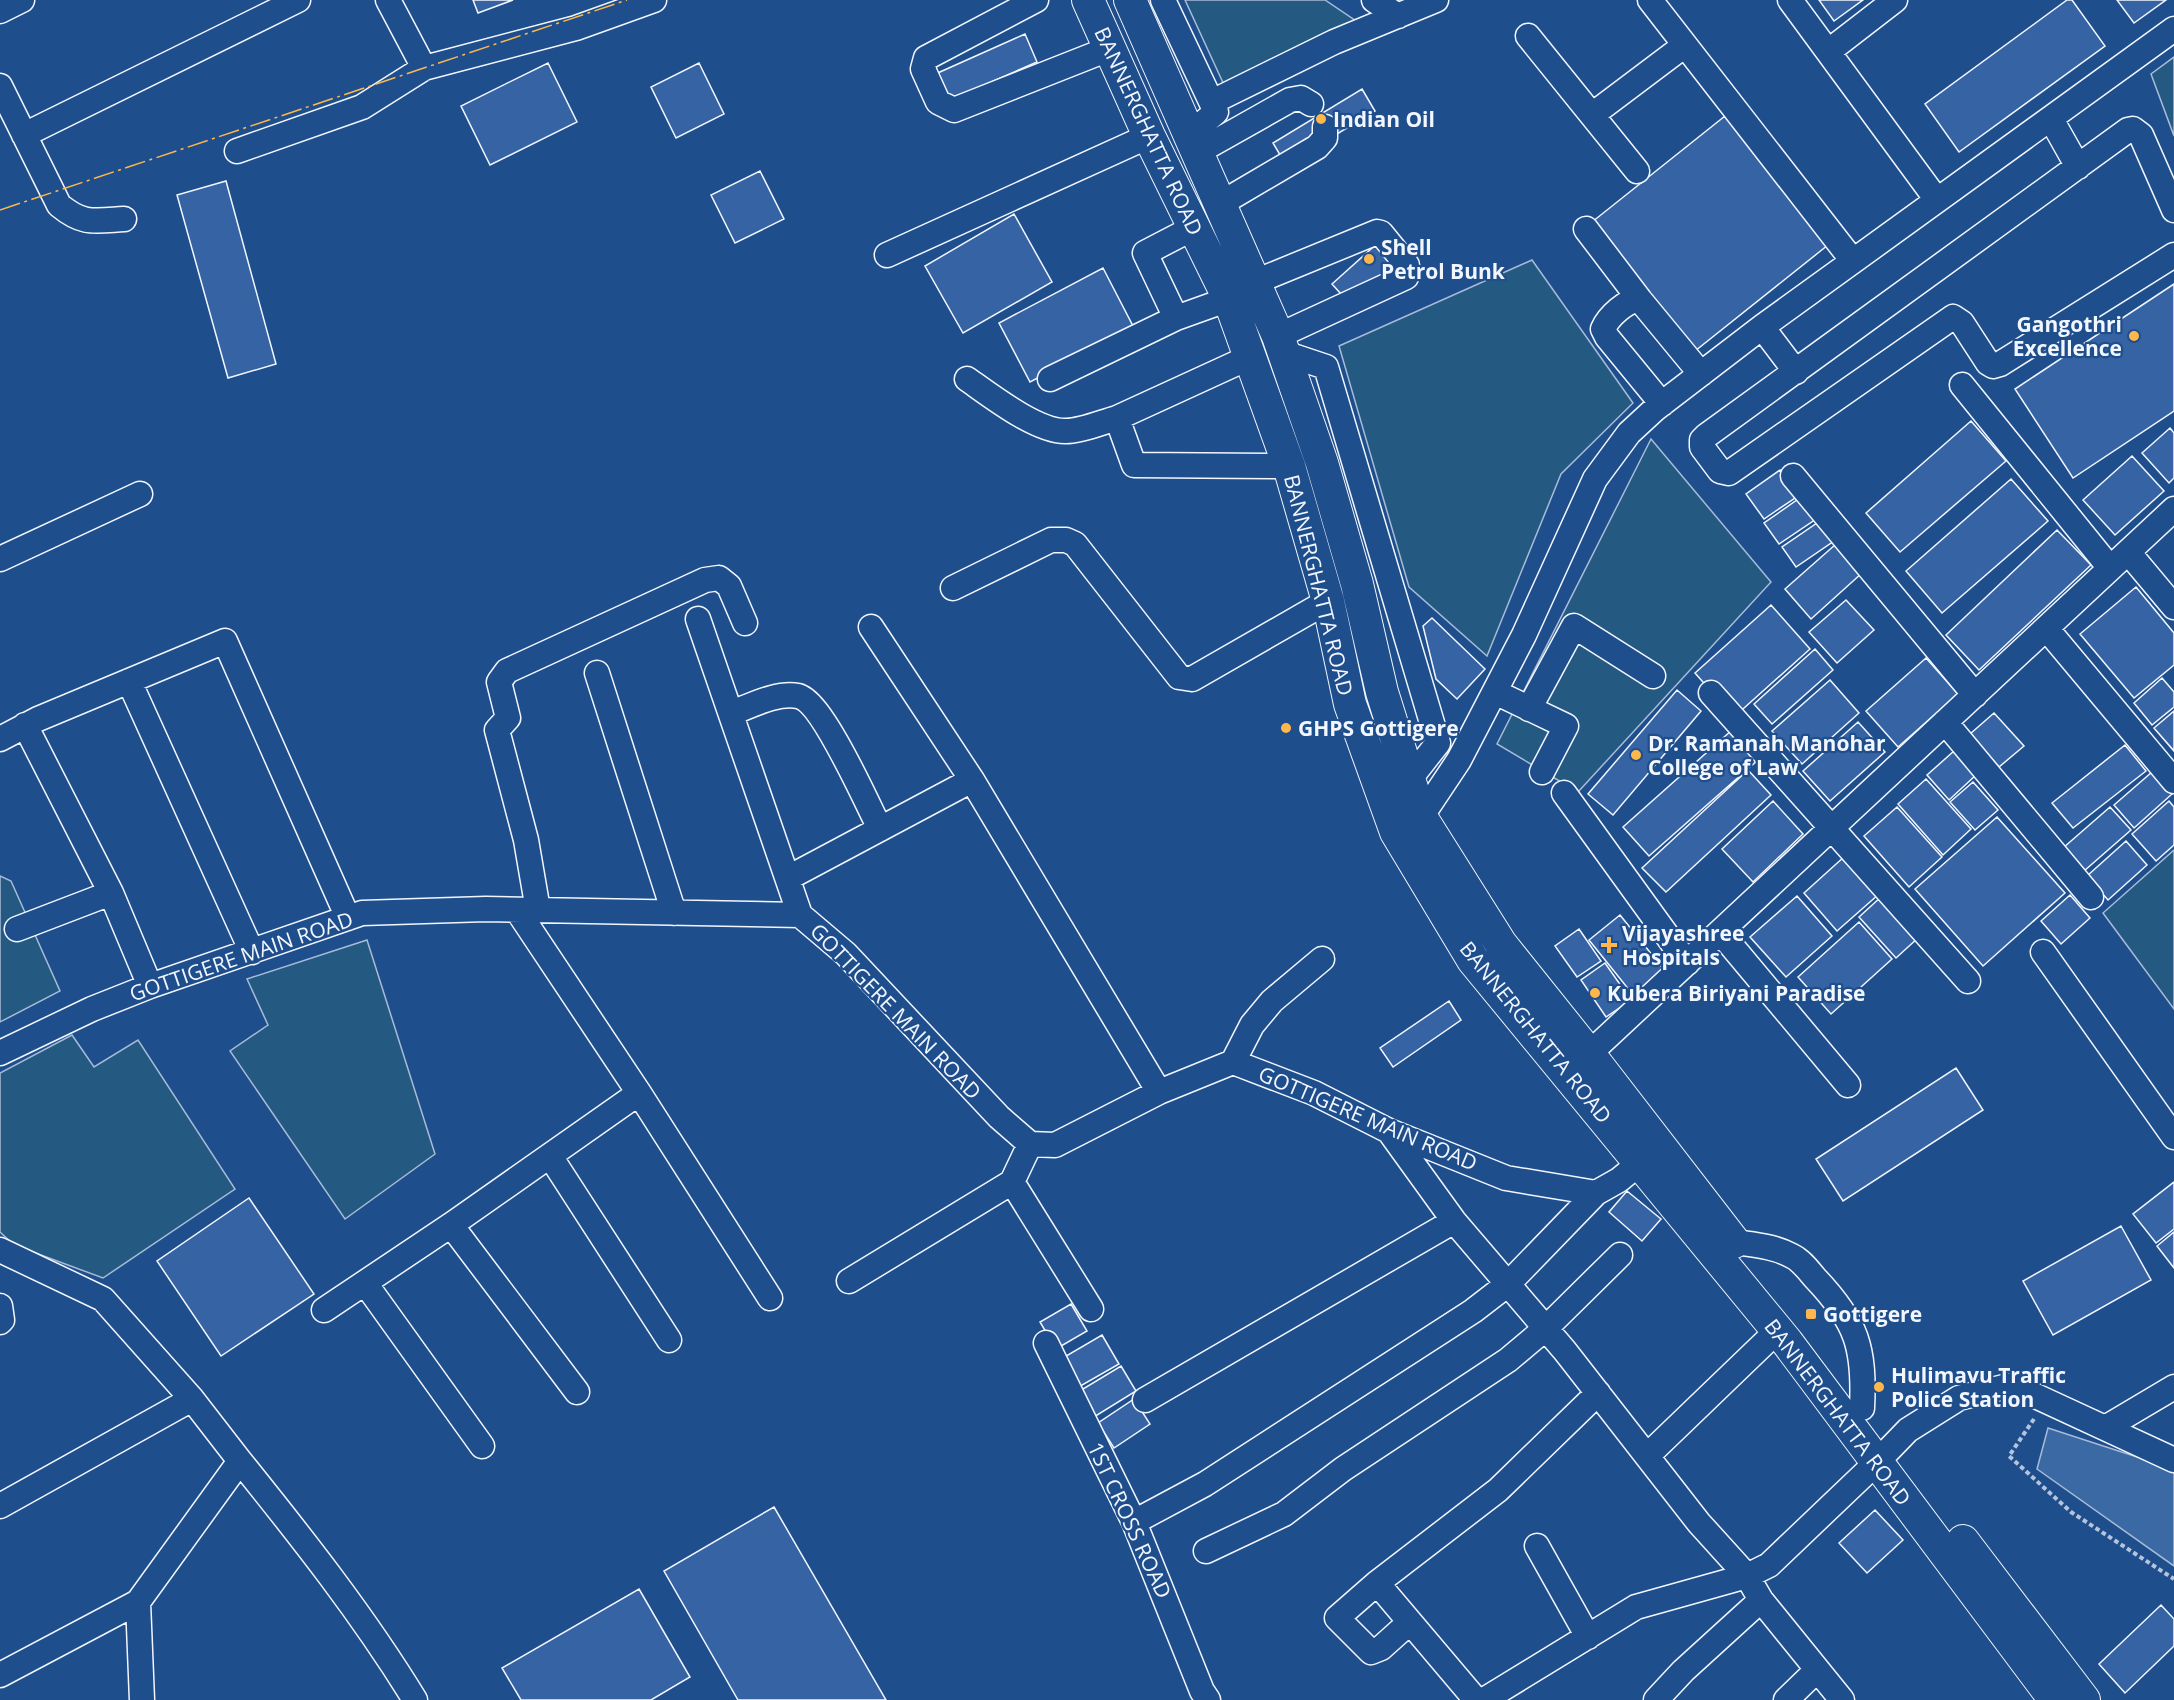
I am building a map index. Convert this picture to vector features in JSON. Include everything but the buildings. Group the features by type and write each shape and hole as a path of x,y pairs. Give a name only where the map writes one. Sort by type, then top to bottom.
{"main road":[{"name":"BANNERGHATTA ROAD","path":"1088,0 1149,136 1229,299 1289,466 1328,601 1350,704 1473,960 1579,1064 1651,1154 1778,1330 1884,1454 2084,1700"},
{"path":"1130,0 1255,282 1281,345 1322,463 1357,584 1382,692 1409,780 1408,824"},
{"name":"BANNERGHATTA ROAD","path":"1651,1154 1734,1242 1862,1408 1884,1454 2055,1700"}],"street":[{"path":"0,11 22,0"},
{"path":"24,135 298,0"},
{"path":"388,0 424,68"},
{"path":"237,151 362,108 424,68 576,28 654,0"},
{"path":"1036,0 926,58 923,69 938,102 954,110 1111,48"},
{"path":"1163,0 1216,112 1193,144"},
{"path":"1374,0 1398,16"},
{"path":"1212,102 1299,58 1436,0"},
{"path":"1650,0 1853,261"},
{"path":"1790,0 1937,200"},
{"path":"1829,51 1895,0"},
{"path":"1408,824 1460,760 1524,635 1595,479 1629,433 1662,404 1762,327 2174,29"},
{"path":"1528,36 1637,171"},
{"path":"1592,115 1685,45"},
{"path":"0,86 59,205 74,217 87,222 124,219"},
{"path":"1193,144 1290,100 1301,98 1311,104"},
{"path":"2050,119 2078,167"},
{"path":"1220,204 1317,147 1325,138 1324,127"},
{"path":"2174,210 2137,131 2128,130 1702,440 1702,447 1720,471 1729,473 1953,317 1962,323 1988,363 1993,366 2174,255"},
{"path":"887,255 1149,136"},
{"path":"1176,318 1144,254 1194,227"},
{"path":"1586,229 1701,374"},
{"path":"1255,282 1377,232 1381,233 1407,265 1406,277 1281,345"},
{"path":"1050,379 1176,318 1229,299"},
{"path":"1641,300 1634,299 1607,320 1604,329 1607,338 1662,404"},
{"path":"1762,327 1796,372"},
{"path":"967,379 1007,407 1034,421 1066,431 1117,418 1250,357"},
{"path":"1962,385 2110,568"},
{"path":"1117,418 1134,465 1289,466"},
{"path":"1793,476 1975,695"},
{"path":"0,560 140,494"},
{"path":"1579,1064 2174,509"},
{"path":"953,588 1051,540 1066,540 1075,544 1179,677 1192,679 1328,601"},
{"path":"2128,552 2174,607"},
{"path":"745,623 729,586 719,578 705,580 507,671 499,682 508,718 497,730 526,840 528,910 639,1093 770,1298"},
{"path":"698,619 800,915"},
{"path":"1529,709 1574,626 1653,676"},
{"path":"871,627 972,780 1159,1092"},
{"path":"2046,628 2174,781"},
{"path":"0,739 25,725 225,640 348,918"},
{"path":"597,673 674,912"},
{"path":"129,681 252,952"},
{"path":"1495,692 1566,726 1542,772"},
{"path":"1711,693 1830,830 1968,981"},
{"path":"731,713 785,695 801,697 815,708 831,734 880,829"},
{"path":"1945,722 2091,897"},
{"path":"25,725 111,893 150,986"},
{"path":"788,879 972,780"},
{"path":"1564,793 1687,963"},
{"path":"17,929 111,893"},
{"name":"GOTTIGERE MAIN ROAD","path":"0,1053 92,1009 150,986 362,913 528,910 800,915 846,954 999,1117 1030,1144 1055,1145 1159,1092 1233,1062 1314,1093 1389,1131 1506,1178 1596,1193"},
{"path":"1720,932 1848,1085"},
{"path":"2043,952 2174,1137"},
{"path":"1233,1062 1252,1025 1272,1001 1322,959"},
{"path":"324,1310 451,1225 639,1093"},
{"path":"1389,1131 1454,1221 1546,1328 1699,1522 1747,1575 1761,1600 1842,1700"},
{"path":"849,1281 1012,1182 1030,1144"},
{"path":"1134,1522 1205,1484 1473,1311 1508,1284 1596,1193 1651,1154"},
{"path":"550,1156 669,1340"},
{"path":"1012,1182 1091,1309"},
{"path":"1145,1400 1454,1221"},
{"path":"451,1225 577,1392"},
{"path":"1734,1242 1770,1247 1794,1256 1834,1298 1856,1334 1864,1369 1862,1408"},
{"path":"0,1250 103,1299 192,1399 301,1536 379,1641 415,1700"},
{"path":"1206,1551 1284,1514 1342,1469 1508,1360 1546,1328 1620,1255"},
{"path":"364,1283 482,1446"},
{"path":"0,1306 2,1320 0,1322"},
{"path":"1647,1456 1778,1330"},
{"name":"1ST CROSS ROAD","path":"1046,1343 1134,1522 1202,1691 1208,1700"},
{"path":"1484,1700 1636,1607 1747,1575 1769,1565 1908,1430 1959,1398 2012,1385 2174,1460"},
{"path":"2105,1428 2174,1387"},
{"path":"1410,1622 1381,1648 1371,1652 1337,1618 1377,1583 1498,1490 1558,1435 1598,1393"},
{"path":"0,1506 192,1399"},
{"path":"0,1675 138,1602 240,1461"},
{"path":"1536,1546 1588,1637"},
{"path":"1377,1583 1476,1700"},
{"path":"1656,1700 1683,1671 1761,1600"},
{"path":"138,1602 142,1700"},
{"path":"1786,1700 1817,1670"}],"path":[{"path":"2047,1401 2009,1456 2071,1512 2174,1579"}],"shaded area":[{"path":"1185,0 1325,0 1359,23 1225,87"},
{"path":"2174,57 2174,136 2151,74"},
{"path":"1532,260 1633,403 1561,474 1487,656 1409,587 1339,346"},
{"path":"1651,439 1771,582 1578,792 1497,744"},
{"path":"2174,850 2174,1009 2103,913"},
{"path":"0,876 11,881 60,991 0,1022"},
{"path":"367,940 435,1154 345,1219 230,1051 268,1025 247,979"},
{"path":"72,1035 94,1067 138,1040 235,1189 103,1278 14,1245 0,1232 0,1073"},
{"path":"2048,1428 2174,1469 2174,1566 2037,1469"}],"power":[{"path":"0,210 627,0"}],"place":[{"name":"Indian Oil","path":"1321,119"},
{"name":"Shell Petrol Bunk","path":"1369,259"},
{"name":"Gangothri Excellence","path":"2134,336"},
{"name":"GHPS Gottigere","path":"1286,728"},
{"name":"Dr. Ramanah Manohar College of Law","path":"1636,755"},
{"name":"Vijayashree Hospitals","path":"1609,945"},
{"name":"Kubera Biriyani Paradise","path":"1595,993"},
{"name":"Gottigere","path":"1811,1314"},
{"name":"Hulimavu Traffic Police Station","path":"1879,1387"}]}
